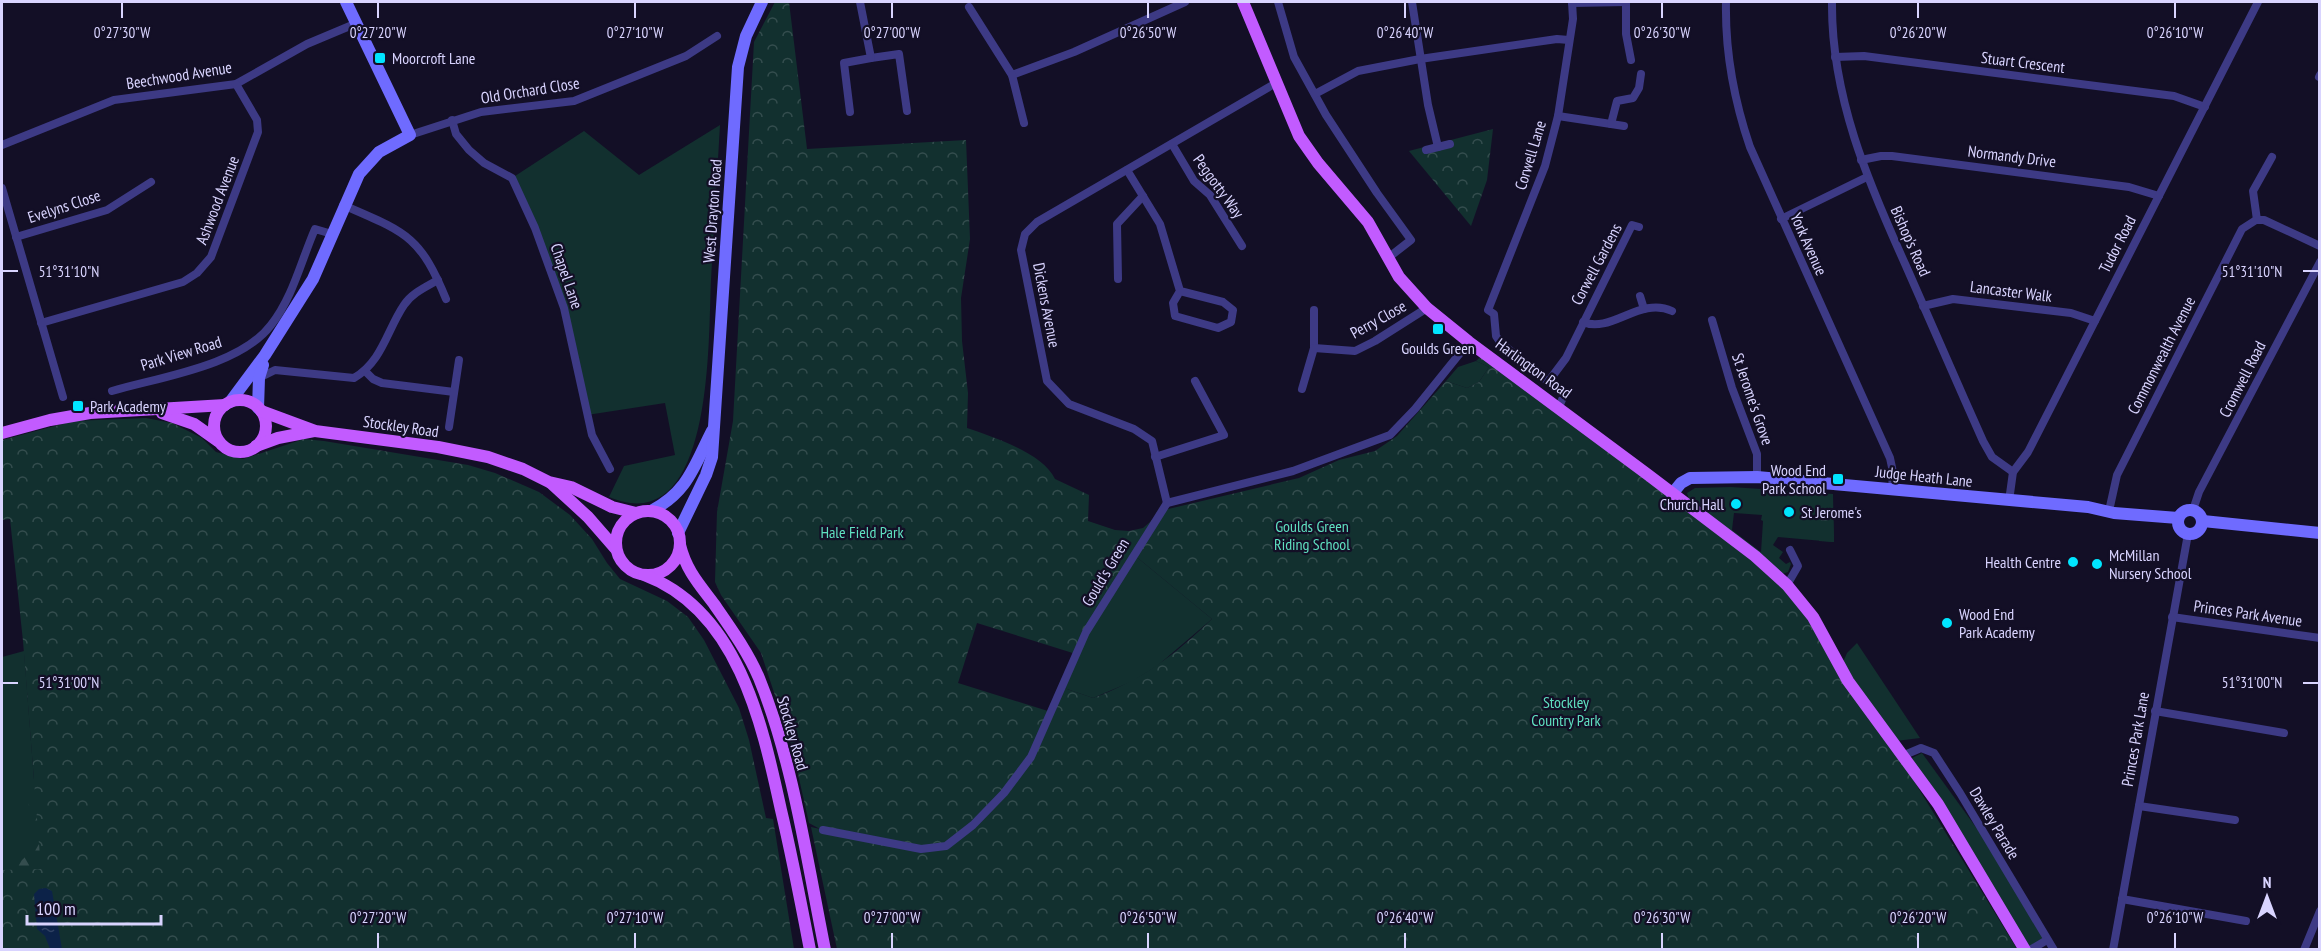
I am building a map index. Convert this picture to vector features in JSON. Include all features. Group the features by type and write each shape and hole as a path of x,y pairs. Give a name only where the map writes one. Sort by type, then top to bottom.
{"main road":[{"name":"Harlington Road","path":"1243,2 1299,136 1318,163 1368,222 1399,277 1427,308 1469,342 1559,407 1755,556 1786,585 1813,617 1848,681 1943,812 2025,950"},
{"path":"2,433 71,416 105,411 227,404 243,400 260,410 266,428 263,438 255,447 246,451 236,451 228,449 195,424 148,410"},
{"path":"219,441 215,432 215,421 219,411 227,404"},
{"name":"Stockley Road","path":"260,410 315,431 458,450 506,463 549,482 571,487 612,507 636,513"},
{"name":"Stockley Road","path":"255,447 269,441 315,431"},
{"name":"Stockley Road","path":"549,482 588,517 615,548"},
{"path":"651,511 667,517 679,539 677,557 669,567 657,574 635,573 618,558 615,548 619,527 628,517 636,513 651,511"},
{"name":"Stockley Road","path":"679,539 684,561 691,575 744,648 769,705 786,763 825,950"},
{"name":"Stockley Road","path":"644,575 671,587 699,609 721,638 746,686 769,754 810,950"}],"street":[{"path":"227,404 265,355 313,279 359,174 379,152 410,135 346,2"},
{"name":"West Drayton Road","path":"679,539 706,475 711,457 738,67 746,36 762,2"},
{"path":"860,2 871,58"},
{"path":"1012,75 1074,52 1185,2"},
{"path":"1278,2 1294,57 1326,115 1377,194 1411,240 1388,258"},
{"path":"1412,2 1420,59 1438,147"},
{"path":"1572,2 1626,2 1626,34 1631,60"},
{"name":"Corwell Lane","path":"1548,382 1500,342 1496,336 1494,314 1488,310 1537,189 1558,116 1573,19 1572,2"},
{"name":"York Avenue","path":"1726,2 1729,63 1737,106 1755,160 1890,458 1893,472 1892,490"},
{"name":"Bishop's Road","path":"1832,2 1835,57 1841,91 1867,177 1988,450 1992,457 2013,472"},
{"name":"Tudor Road","path":"2009,501 2013,472 2028,452 2259,2"},
{"path":"969,8 1012,75 1024,123"},
{"name":"Beechwood Avenue","path":"2,145 114,100 236,84 307,44 357,23"},
{"name":"Old Orchard Close","path":"410,135 481,112 574,101 686,56 717,36"},
{"path":"1315,94 1358,71 1420,59 1557,39 1569,40"},
{"path":"850,112 844,63 899,54 907,111"},
{"name":"Stuart Crescent","path":"1835,57 1864,56 2156,93 2181,97 2205,107"},
{"path":"1611,124 1617,102 1633,98 1639,88 1641,74"},
{"name":"Dickens Avenue","path":"1167,503 1152,441 1134,429 1069,404 1047,381 1021,250 1025,234 1037,222 1276,83"},
{"name":"Ashwood Avenue","path":"41,323 183,282 197,273 211,257 258,132 257,120 236,84"},
{"path":"1558,116 1624,126"},
{"name":"Chapel Lane","path":"452,120 456,134 469,150 484,163 512,178 530,218 564,308 592,435 610,469"},
{"name":"Peggotty Way","path":"1172,144 1194,181 1210,195 1242,246"},
{"path":"1426,150 1450,144"},
{"name":"Normandy Drive","path":"1861,160 1892,156 2129,187 2158,196"},
{"path":"2272,158 2255,185 2253,194 2257,220 2268,221 2319,246"},
{"path":"1127,170 1160,224 1180,291 1173,303 1175,316 1218,328 1231,322 1233,310 1223,302 1180,291"},
{"path":"1781,219 1867,177"},
{"name":"Evelyns Close","path":"16,237 107,210 150,182"},
{"path":"2,188 63,397"},
{"path":"1118,279 1117,224 1143,196"},
{"path":"344,205 389,225 410,238 428,259 446,299"},
{"name":"Commonwealth Avenue","path":"2109,511 2113,486 2122,464 2242,230 2257,220"},
{"name":"Corwell Gardens","path":"1548,382 1566,358 1632,225 1640,227"},
{"name":"Park View Road","path":"112,391 226,359 250,344 270,327 283,306 303,264 315,229 332,234"},
{"name":"Cromwell Road","path":"2193,510 2199,492 2319,262"},
{"path":"259,378 275,370 354,378 374,362 405,304 416,293 438,280"},
{"path":"1640,296 1644,309"},
{"name":"Lancaster Walk","path":"1923,306 1953,299 2071,313 2095,321"},
{"name":"Corwell Gardens","path":"1583,322 1595,326 1644,309 1657,307 1672,311"},
{"name":"Perry Close","path":"1314,348 1355,351 1427,308"},
{"path":"1302,389 1314,348 1314,310"},
{"name":"St Jerome's Grove","path":"1712,320 1719,330 1732,388 1754,445 1757,477"},
{"path":"1167,503 1293,471 1390,435 1415,409 1469,342"},
{"path":"260,410 259,378 265,355"},
{"path":"449,427 459,360"},
{"path":"365,371 373,379 382,383 454,392"},
{"path":"1155,457 1224,435 1195,381"},
{"path":"1548,382 1564,395 1559,407"},
{"name":"West Drayton Road","path":"651,511 669,500 683,487 714,427"},
{"name":"Judge Heath Lane","path":"1672,494 1681,483 1690,478 1757,477 2088,507 2178,518"},
{"name":"Gould's Green","path":"823,830 921,849 946,846 973,825 1004,793 1031,757 1086,632 1167,503"},
{"path":"2193,510 2199,513 2202,521 2198,531 2188,534 2179,527 2178,518 2183,511 2193,510"},
{"path":"2202,521 2319,533"},
{"name":"Princes Park Lane","path":"2113,950 2188,534"},
{"path":"1786,585 1798,566 1790,550"},
{"name":"Princes Park Avenue","path":"2172,617 2319,638"},
{"path":"2155,711 2284,733"},
{"name":"Dawley Parade","path":"1902,756 1922,748 1934,753 1974,815 2054,950"},
{"path":"2139,806 2235,820"},
{"path":"2122,899 2246,921"},
{"path":"2304,950 2319,911"},
{"path":"2030,950 2047,939"}],"green space":[{"name":"Stockley Country Park","path":"775,2 789,2 807,149 966,140 970,239 961,298 962,341 968,393 967,428 1003,441 1029,454 1040,461 1055,479 1089,495 1088,521 1115,530 1129,531 1143,528 1164,510 1299,478 1339,460 1375,451 1397,436 1446,381 1467,388 1479,382 1489,367 1476,361 1485,353 1787,585 1898,755 2017,949 837,949 811,827 820,829 809,823 792,747 761,653 721,595 715,582 717,512 733,421 754,42","holes":["1133,554 1212,619 1157,665 1111,691 1093,698 1061,687 1051,712 958,683 977,623 1076,654"]},
{"path":"720,125 709,344 699,427 687,463 669,490 644,503 609,497 624,466 675,455 665,403 587,415 564,308 512,178 584,131 639,175"},
{"path":"1493,129 1487,180 1471,226 1409,151"},
{"path":"1476,361 1489,367 1479,382 1467,388 1446,381 1458,367"},
{"path":"146,418 172,423 202,438 216,452 243,459 304,439 468,465 495,473 539,492 570,515 592,539 620,579 667,601 688,617 704,640 739,708 749,740 766,818 773,819 794,949 2,949 2,870 41,869 23,641 10,519 2,520 2,440 74,421"},
{"path":"1731,487 1833,494 1834,542 1778,537 1773,545 1783,552 1779,558 1786,564 1790,562 1791,564 1788,572 1782,574 1689,500 1687,493 1695,488","holes":["1734,513 1762,515 1761,520 1763,521 1761,552 1732,530"]},
{"path":"1833,509 1834,542 1819,541 1818,530 1823,514"},
{"path":"1133,554 1212,619 1157,666 1133,681 1093,698 1061,687 1076,654"},
{"path":"1857,643 1920,738 1896,741 1864,697 1843,662 1847,653"},
{"path":"24,651 41,870 2,870 2,657"},
{"path":"1922,753 1999,859 2047,940 2030,949 1910,759"},
{"path":"36,779 52,854 2,949 2,862 20,861 28,850 30,831 27,780"}],"water":[{"path":"46,888 52,891 62,949 50,949 45,936 37,929 34,894 39,889"}],"place":[{"name":"Moorcroft Lane","path":"380,58"},
{"name":"Goulds Green","path":"1438,329"},
{"name":"Park Academy","path":"78,406"},
{"name":"Wood End Park School","path":"1838,479"},
{"name":"Church Hall","path":"1736,504"},
{"name":"St Jerome's","path":"1789,512"},
{"name":"Health Centre","path":"2073,562"},
{"name":"McMillan Nursery School","path":"2097,564"},
{"name":"Wood End Park Academy","path":"1947,623"}],"park label":[{"name":"Hale Field Park","path":"862,532"},
{"name":"Goulds Green Riding School","path":"1312,535"}]}
